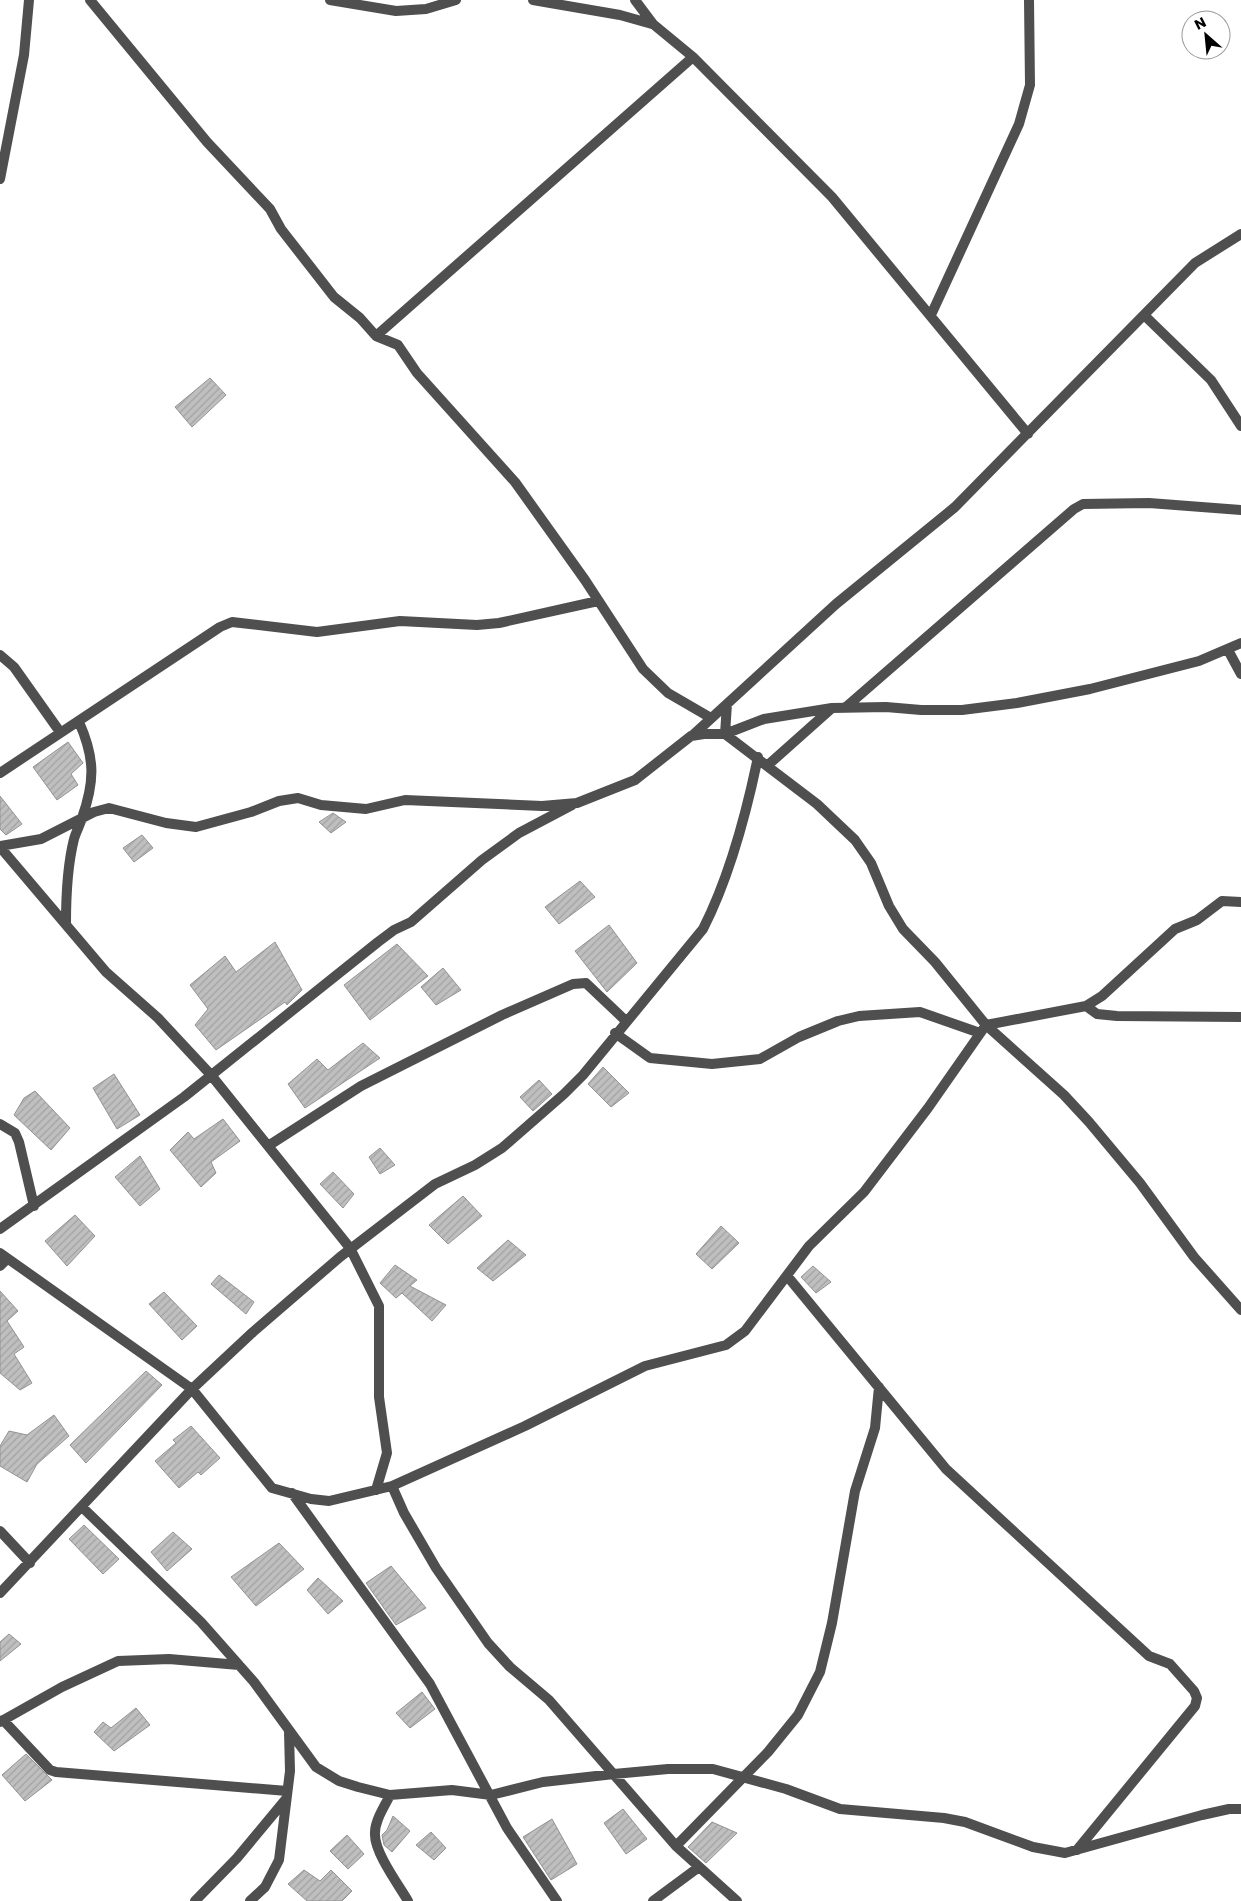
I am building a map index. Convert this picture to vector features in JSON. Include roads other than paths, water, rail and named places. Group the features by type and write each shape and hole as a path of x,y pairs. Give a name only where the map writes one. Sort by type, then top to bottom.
{"street":[{"path":"0,179 24,55 29,0"},
{"path":"90,0 207,142 265,203 281,229 334,297 360,318 376,336 398,345 416,373 515,482 643,669 655,682 683,703 711,718"},
{"path":"330,0 396,11 426,8 456,0"},
{"path":"533,0 628,17 653,24"},
{"path":"635,0 653,24 693,57 832,197 1028,434"},
{"path":"931,315 1019,124 1030,85 1029,0"},
{"path":"376,336 693,57"},
{"path":"0,1229 211,1075 394,930 411,922 482,860 533,824 578,803 636,780 691,736 836,604 955,507 1195,263 1241,234"},
{"path":"1144,315 1211,380 1241,426"},
{"path":"846,707 952,613 1074,509 1083,504 1149,503 1241,510"},
{"path":"0,773 220,627 232,622 317,632 400,621 477,625 499,623 598,601"},
{"path":"691,736 725,734 764,719 832,708 962,710 1017,704 1090,689 1199,661 1228,650 1241,642"},
{"path":"1228,650 1241,674"},
{"path":"0,655 14,667 60,732"},
{"path":"725,734 727,704"},
{"path":"768,765 832,708"},
{"path":"66,923 68,869 74,838 83,818 93,768 89,744 78,722"},
{"path":"725,734 817,804 855,840 872,864 889,906 903,929 935,962 983,1029 1049,1082 1089,1122 1140,1183 1194,1257 1241,1310"},
{"path":"0,1593 192,1389 260,1326 350,1248 435,1184 475,1165 502,1148 583,1075 615,1033 703,929 714,907 749,800 758,758"},
{"path":"376,1490 387,1453 379,1397 379,1306 350,1248 211,1075 158,1018 106,972 0,847 41,839 83,818 109,808 166,823 196,827 251,812 284,800 298,798 321,805 366,809 405,800 542,806 578,803"},
{"path":"615,1033 650,1058 712,1064 760,1059 799,1037 838,1021 867,1016 920,1012 983,1029 1086,1006 1102,996 1175,929 1196,920 1222,901 1241,902"},
{"path":"268,1146 362,1086 502,1015 572,984 586,983 626,1021"},
{"path":"1086,1006 1097,1014 1117,1016 1241,1017"},
{"path":"2,1259 192,1389 272,1488 311,1499 329,1501 376,1490 392,1486 525,1426 644,1366 726,1345 745,1331 788,1277 809,1246 864,1192 928,1108 983,1029"},
{"path":"0,1124 14,1133 19,1142 34,1206"},
{"path":"788,1277 946,1469 1149,1656 1170,1664 1194,1691 1197,1698 1195,1706 1076,1851"},
{"path":"676,1846 768,1752 798,1715 820,1672 832,1623 855,1491 875,1428 879,1387"},
{"path":"392,1486 404,1513 436,1568 488,1643 510,1667 549,1700 676,1846 736,1901"},
{"path":"292,1493 430,1684 511,1835 558,1901"},
{"path":"82,1507 201,1622 239,1665 289,1729 307,1757 326,1775 358,1787 390,1794 452,1790 490,1794 543,1782 614,1774 698,1768 713,1769 745,1777 840,1809 944,1818 966,1822 1033,1847 1058,1853 1076,1851 1202,1815 1230,1809 1241,1809"},
{"path":"0,1531 30,1563"},
{"path":"239,1665 169,1659 118,1661 62,1687 2,1721 50,1770 56,1772 287,1794"},
{"path":"250,1901 265,1887 280,1860 290,1771 289,1729"},
{"path":"195,1901 237,1858 287,1794"},
{"path":"390,1794 374,1833 376,1844 408,1901"},
{"path":"653,1901 699,1867"}]}
